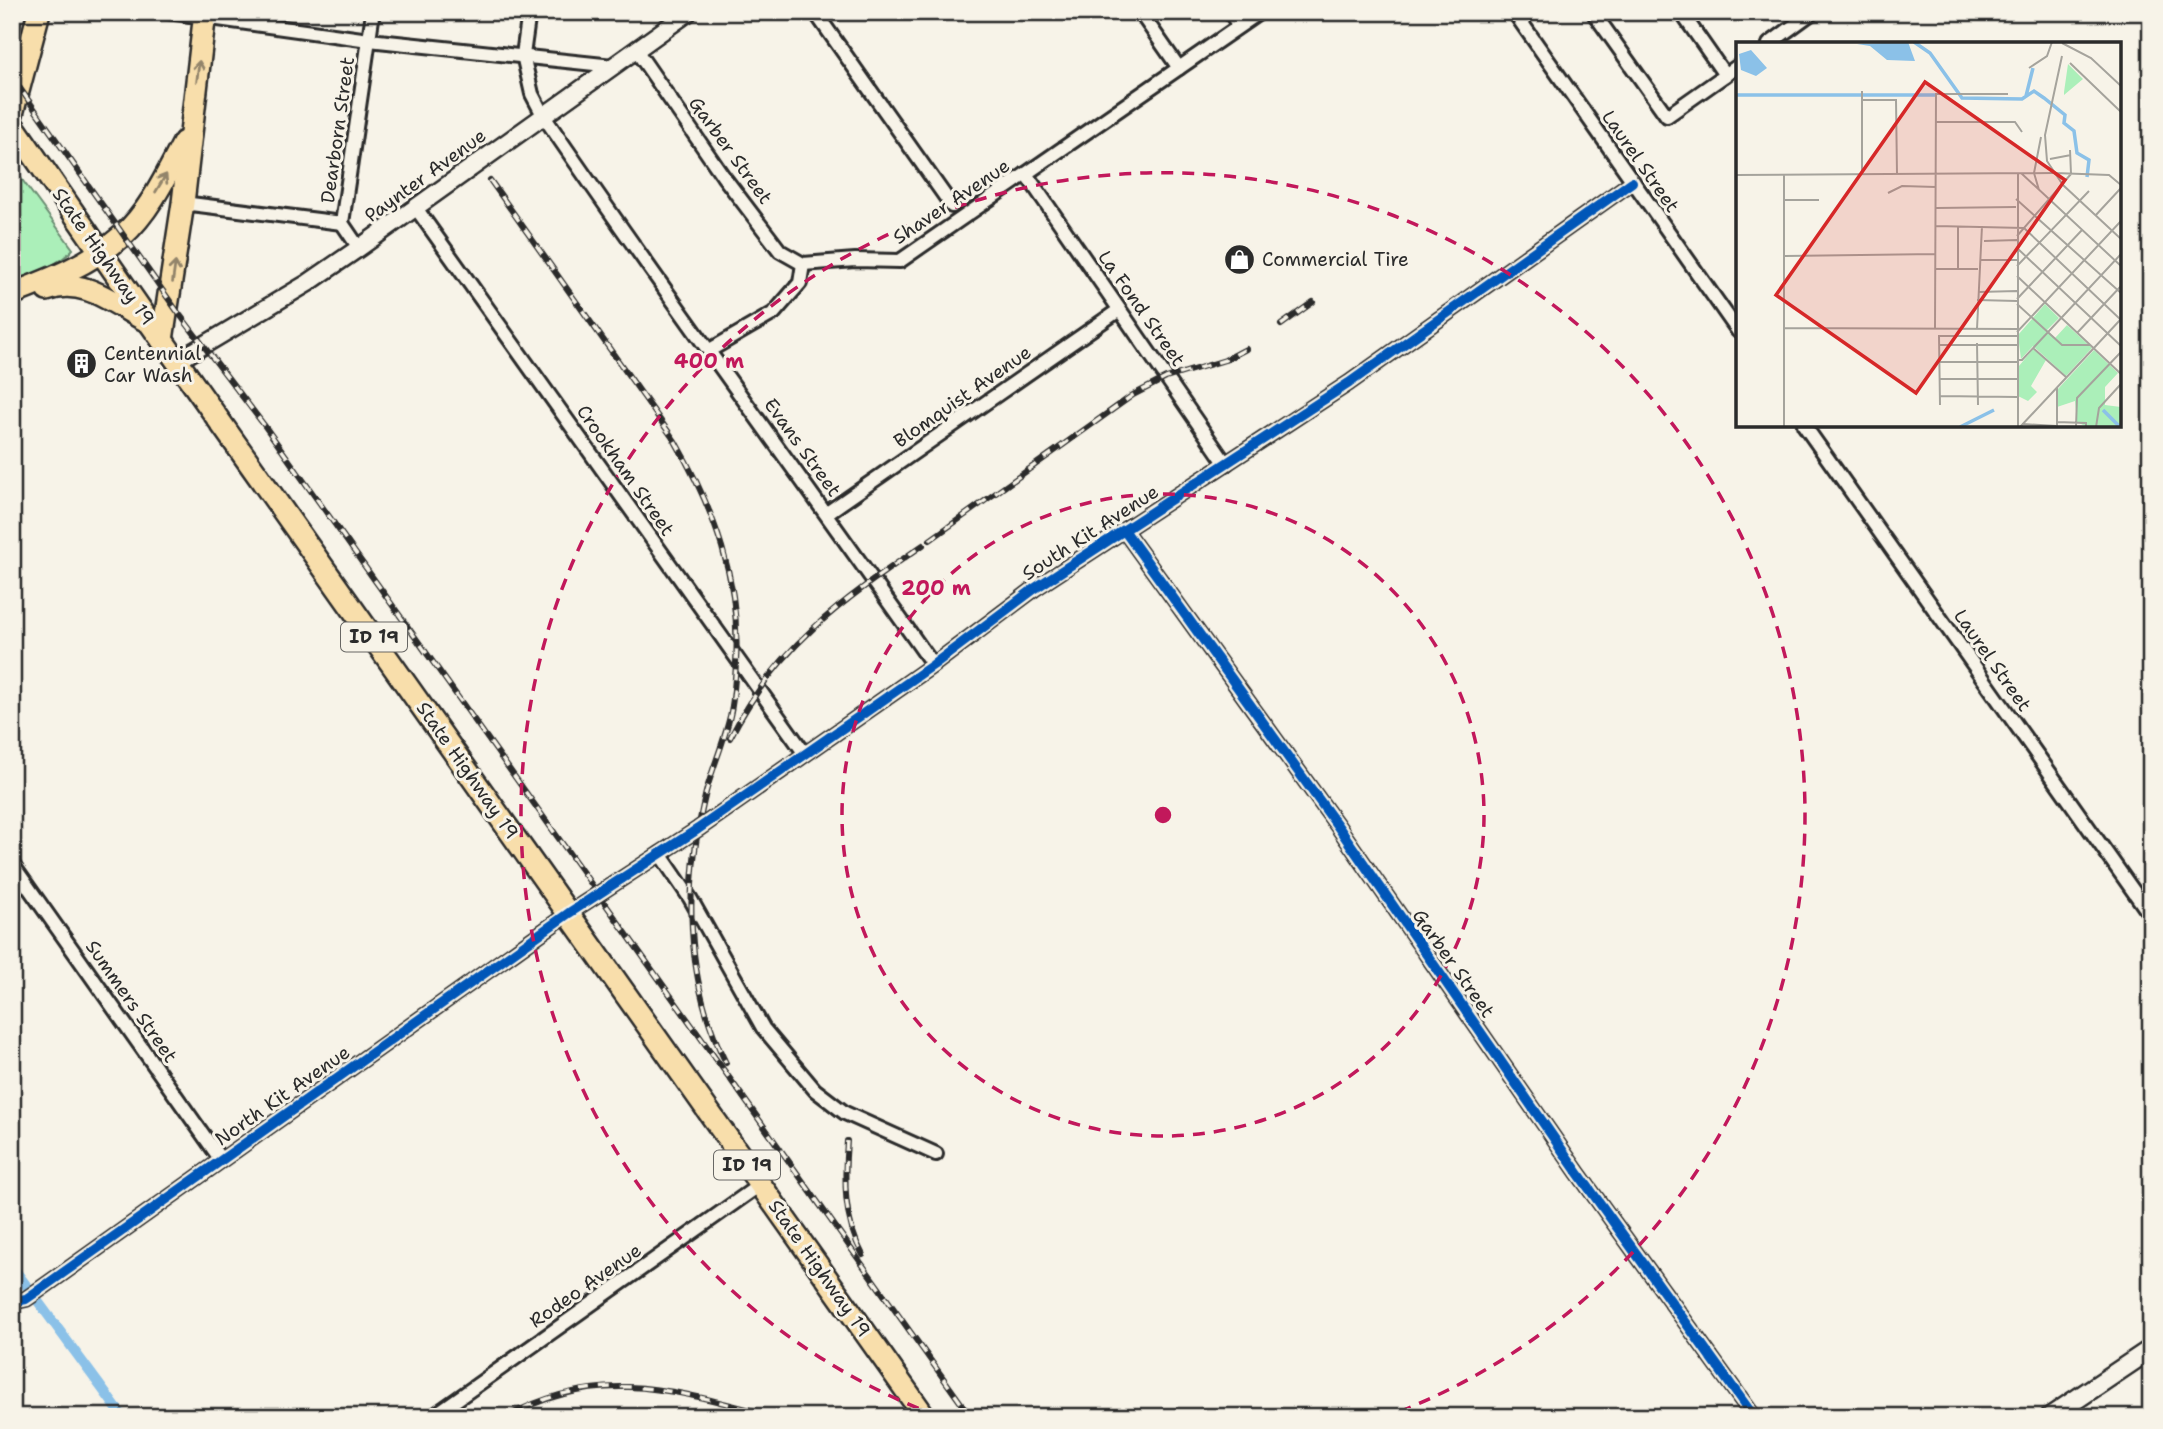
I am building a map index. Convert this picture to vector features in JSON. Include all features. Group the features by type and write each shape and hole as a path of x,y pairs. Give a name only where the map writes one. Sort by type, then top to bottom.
{"main road":[{"path":"12,114 39,12"},
{"path":"12,304 55,287 82,286 156,331 183,203 205,15"},
{"name":"State Highway 19","path":"12,124 925,1417"},
{"path":"12,294 58,276 101,253 123,235 149,205 190,131"},
{"path":"2050,1417 2151,1349"}],"street":[{"path":"168,12 205,15 369,40 613,66"},
{"name":"Dearborn Street","path":"359,248 342,223 373,12"},
{"path":"523,55 530,12"},
{"name":"Paynter Avenue","path":"179,360 308,283 689,12"},
{"path":"815,12 952,206"},
{"path":"1140,12 1179,68"},
{"path":"1230,12 1239,26"},
{"name":"Shaver Avenue","path":"803,264 855,260 900,261 1259,12"},
{"name":"Laurel Street","path":"1514,12 1736,328"},
{"path":"1593,12 1667,116 1736,67"},
{"path":"1681,12 1724,75"},
{"path":"1772,42 1813,12"},
{"name":"Garber Street","path":"636,50 723,176 780,251 803,264"},
{"name":"Evans Street","path":"523,55 532,94 543,115 629,241 827,513 933,665"},
{"name":"La Fond Street","path":"1026,174 1226,464"},
{"name":"South Kit Avenue","path":"569,913 660,854 933,665 1034,589 1349,383 1632,182"},
{"path":"183,203 342,223"},
{"name":"Crookham Street","path":"416,208 805,754"},
{"path":"710,350 774,313 800,283 803,264"},
{"name":"Blomquist Avenue","path":"827,513 1119,310"},
{"name":"Laurel Street","path":"1805,427 2151,916"},
{"name":"Garber Street","path":"1124,530 1336,825 1578,1173 1754,1417"},
{"path":"660,854 690,898 763,1028 815,1090 845,1112 936,1154"},
{"name":"Summers Street","path":"12,864 221,1160"},
{"name":"North Kit Avenue","path":"17,1301 39,1290 569,913"},
{"name":"Rodeo Avenue","path":"432,1417 761,1184"}],"green space":[{"path":"12,166 73,249 53,265 12,281"}],"waterway":[{"path":"12,1266 123,1417"}],"railway":[{"path":"12,77 177,311 264,425 971,1417"},
{"path":"490,180 675,441 702,493 722,547 734,603 735,683 730,716 706,792 699,826 694,860 692,929 702,998 726,1063"},
{"path":"1281,325 1313,302"},
{"path":"930,540 1133,395 1166,378 1225,360 1246,349"},
{"path":"730,738 768,677 813,628 865,586 923,545"},
{"path":"847,1141 845,1185 848,1214 856,1242 863,1255"},
{"path":"506,1417 541,1401 575,1391 608,1387 674,1392 778,1417"}],"cycle path":[{"path":"12,1302 26,1299 569,913 698,829 933,665 1034,589 1349,383 1632,182"},
{"path":"1124,530 1337,825 1578,1173 1754,1417"}],"place":[{"name":"Commercial Tire","path":"1239,259"},
{"name":"Centennial Car Wash","path":"81,364"}]}
